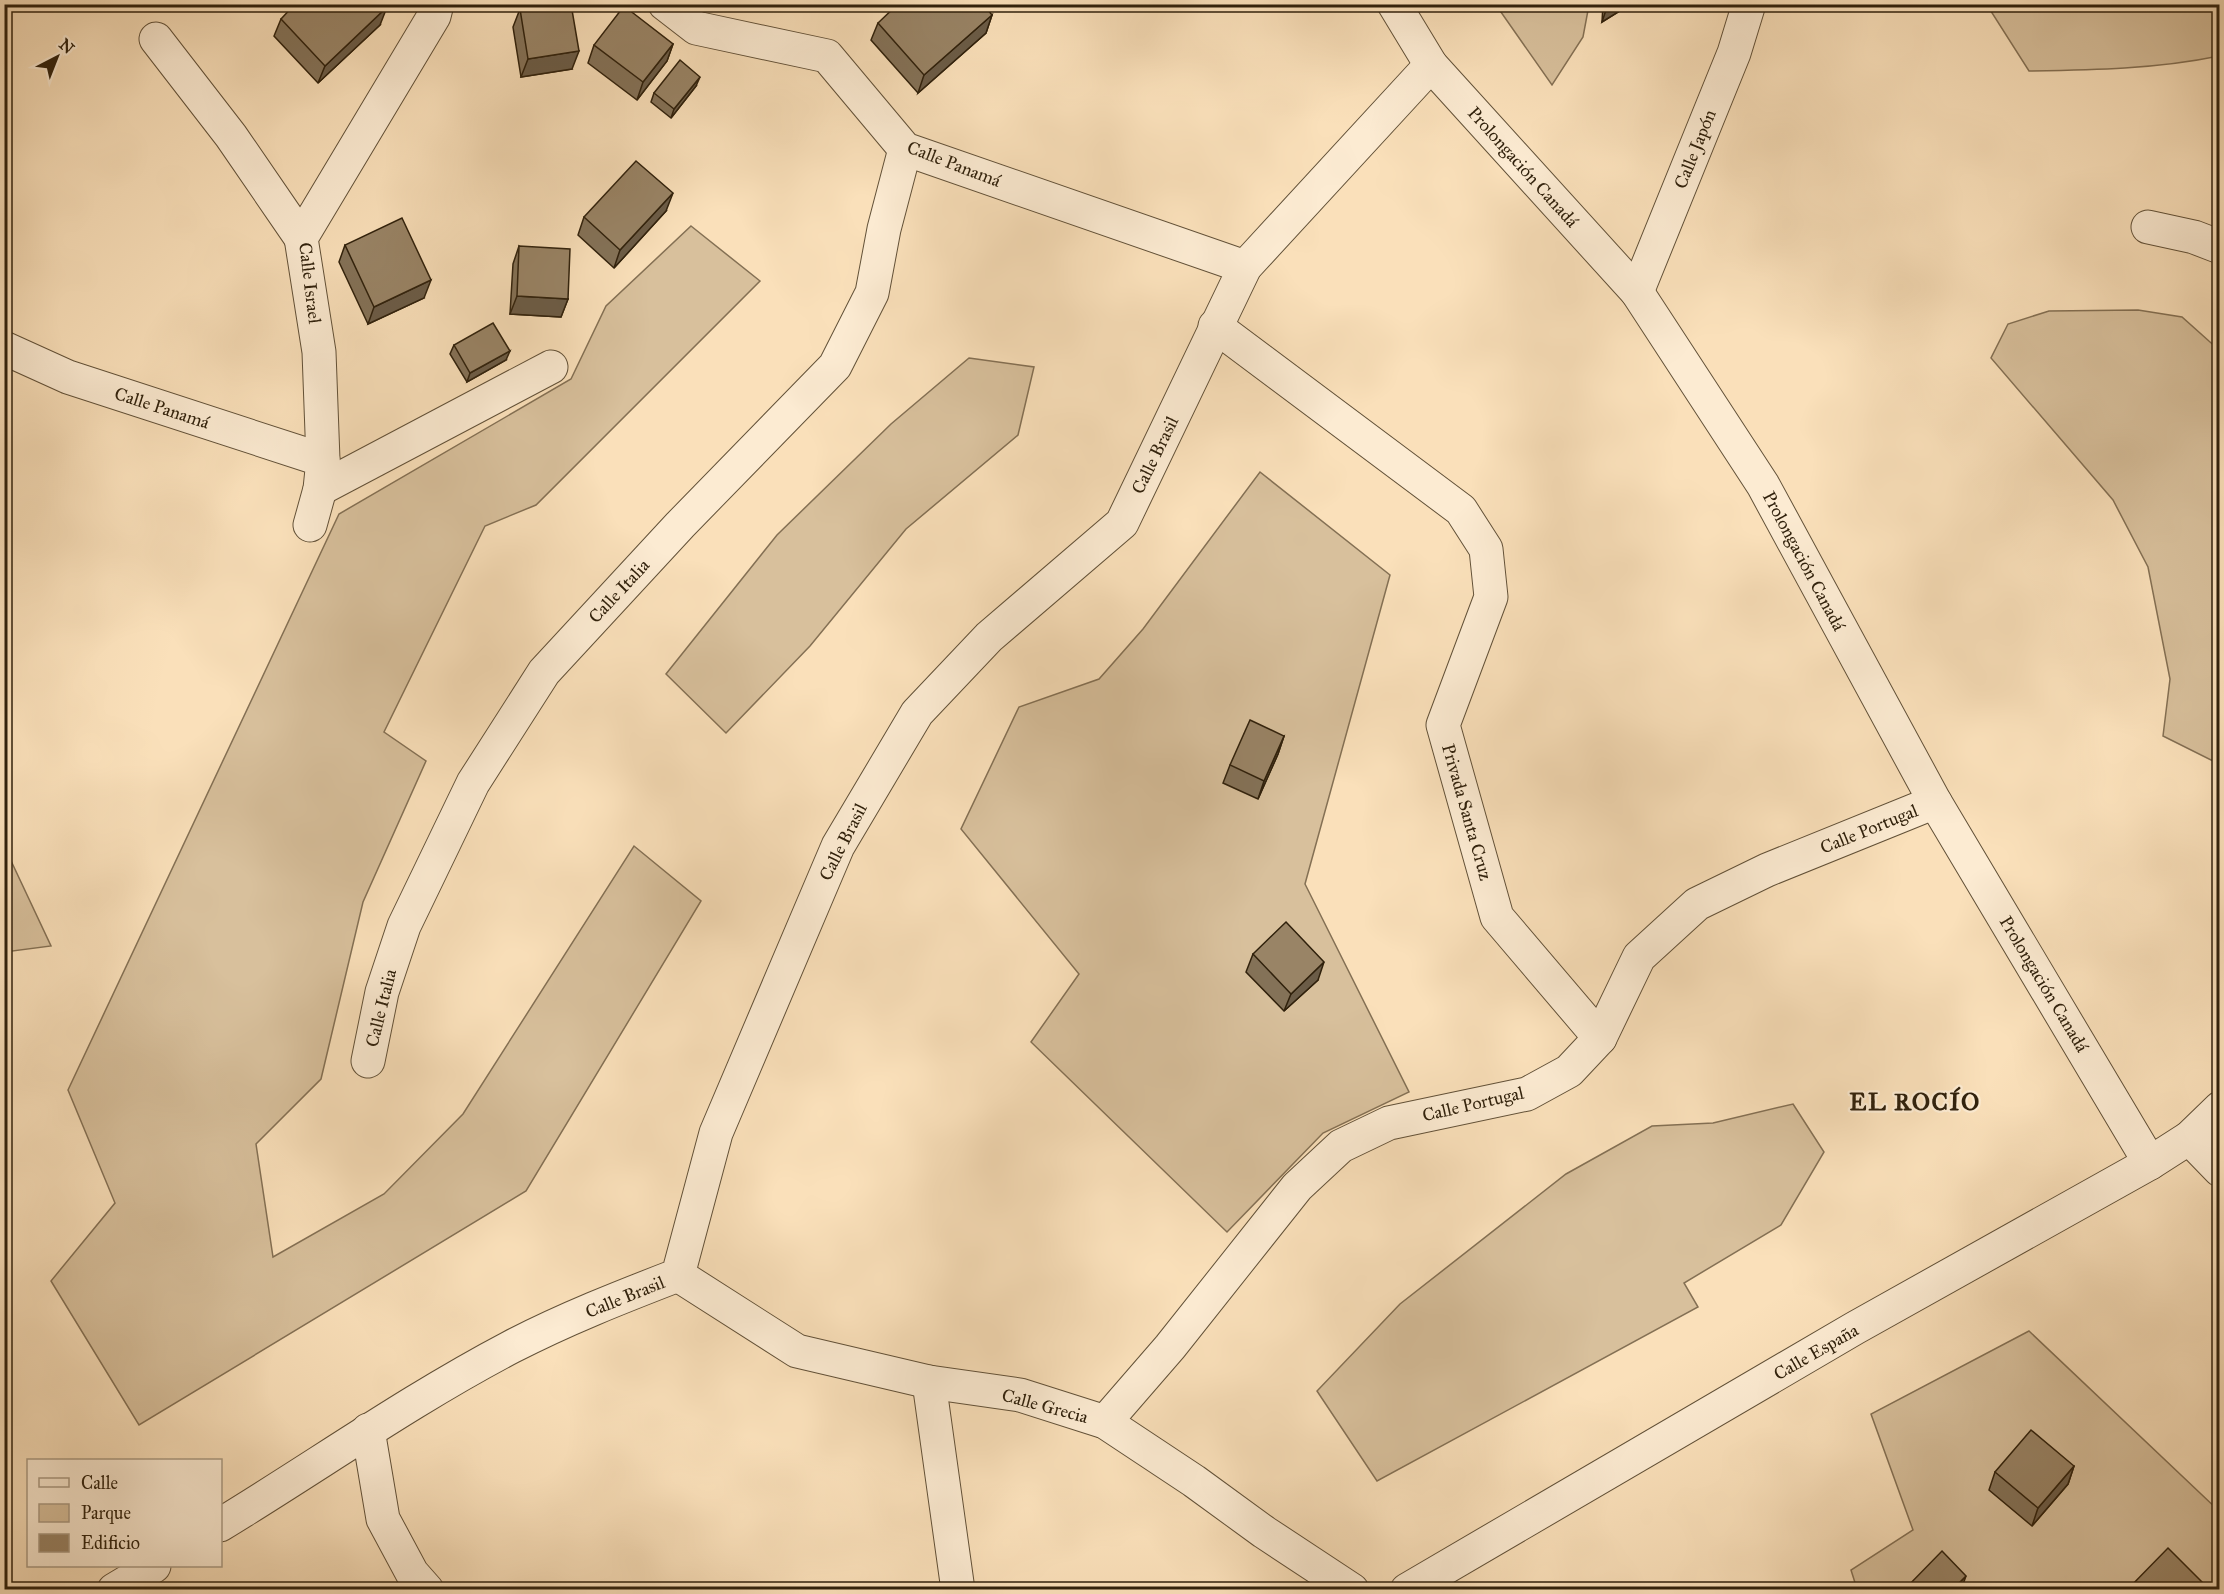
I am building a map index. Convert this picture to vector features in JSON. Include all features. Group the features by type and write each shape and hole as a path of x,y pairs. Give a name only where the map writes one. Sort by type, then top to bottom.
{"street":[{"name":"Calle Israel","path":"310,525 321,475 319,352 302,238 434,16 437,4"},
{"name":"Calle Panamá","path":"665,4 696,28 827,56 905,149 1245,267"},
{"name":"Prolongación Canadá","path":"1394,4 1431,65 1637,292 1763,485 1935,802 2150,1163"},
{"name":"Calle Japón","path":"1637,292 1734,53 1749,4"},
{"path":"156,39 231,136 302,238"},
{"name":"Calle Brasil","path":"222,1524 368,1430 511,1347 594,1308 678,1275 716,1132 838,846 917,713 988,637 1122,522 1245,267 1431,65"},
{"name":"Calle Italia","path":"368,1061 382,992 404,926 473,783 544,672 680,525 835,366 872,293 884,229 905,149"},
{"path":"2148,227 2194,237 2220,247"},
{"name":"Privada Santa Cruz","path":"1215,326 1461,510 1486,549 1491,597 1443,725 1497,917 1600,1038"},
{"name":"Calle Panamá","path":"4,348 68,377 321,475"},
{"path":"321,475 550,368"},
{"name":"Calle Portugal","path":"1106,1422 1170,1347 1298,1187 1341,1146 1389,1123 1527,1094 1569,1071 1600,1038 1639,957 1697,904 1767,870 1935,802"},
{"name":"Calle España","path":"1407,1590 1855,1328 2150,1163 2189,1138 2220,1108"},
{"path":"2189,1138 2220,1170"},
{"name":"Calle Grecia","path":"678,1275 797,1351 929,1382 1020,1395 1106,1422 1352,1590"},
{"path":"929,1382 958,1590"},
{"path":"368,1430 382,1519 412,1573 428,1590"},
{"path":"114,1590 152,1567"}],"green space":[{"path":"1496,5 1589,5 1583,37 1552,85"},
{"path":"1987,5 2219,5 2219,56 2148,66 2029,71"},
{"path":"691,226 760,281 536,505 485,526 384,732 426,761 363,902 321,1079 256,1144 273,1257 384,1194 463,1114 634,846 701,901 526,1191 139,1425 51,1281 115,1203 68,1090 339,514 571,379 606,306"},
{"path":"2138,310 2182,317 2219,350 2219,764 2163,736 2170,679 2148,567 2113,500 1991,358 2008,324 2049,311"},
{"path":"969,358 1034,367 1018,435 906,529 810,646 726,733 666,674 777,535 891,424"},
{"path":"1260,472 1390,575 1305,884 1409,1092 1323,1133 1227,1232 1031,1042 1079,974 961,829 1019,707 1099,679 1143,629"},
{"path":"5,848 51,946 5,952"},
{"path":"1793,1104 1824,1152 1781,1225 1684,1283 1698,1307 1377,1481 1317,1391 1400,1304 1566,1174 1652,1126 1713,1123"},
{"path":"2029,1331 2219,1511 2219,1589 1857,1589 1851,1570 1913,1530 1871,1414"}],"building":[{"path":"295,4 384,4 387,7 325,66 281,19"},
{"path":"551,4 571,4 579,51 528,59 520,9"},
{"path":"898,4 983,4 992,15 924,75 878,23"},
{"path":"624,6 673,44 643,82 594,45"},
{"path":"680,60 700,77 674,109 654,93"},
{"path":"636,161 673,193 620,250 584,217"},
{"path":"402,218 431,280 374,307 345,245"},
{"path":"519,246 570,249 568,299 517,296"},
{"path":"493,323 510,351 470,373 454,345"},
{"path":"1250,720 1284,736 1264,781 1230,765"},
{"path":"1286,922 1324,962 1291,994 1253,954"},
{"path":"2031,1430 2074,1466 2038,1508 1995,1472"},
{"path":"2168,1548 2208,1588 2206,1590 2127,1590"},
{"path":"1942,1551 1966,1576 1952,1590 1904,1590"}],"district":[{"name":"EL ROCÍO","path":"1915,1102"}]}
